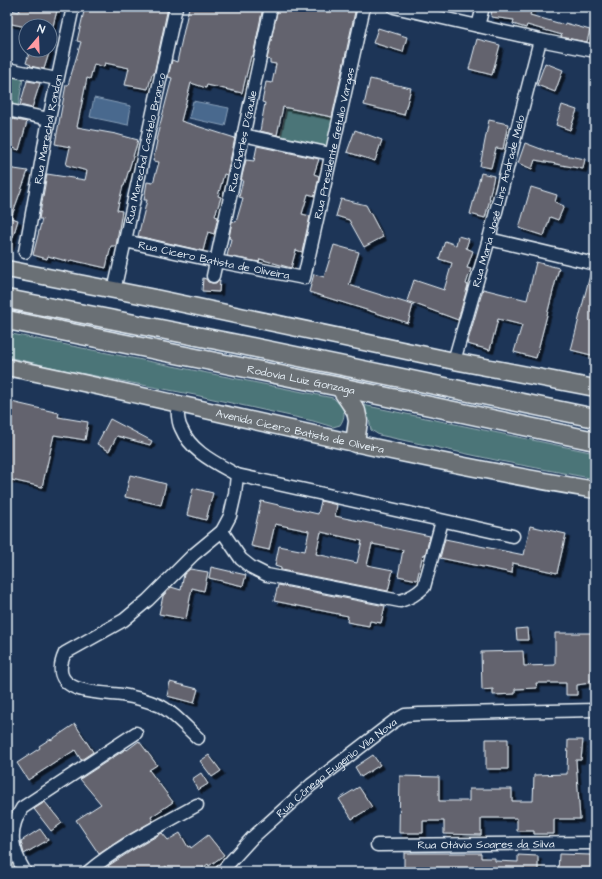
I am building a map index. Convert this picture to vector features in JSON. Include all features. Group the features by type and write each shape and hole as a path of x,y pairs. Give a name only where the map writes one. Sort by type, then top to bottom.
{"highway":[{"name":"Rodovia Luiz Gonzaga","path":"7,299 232,343 595,418"},
{"name":"Rodovia Luiz Gonzaga","path":"7,320 340,387 595,441"},
{"path":"340,387 356,411 358,421 355,443"}],"main road":[{"path":"7,269 294,326 454,361 595,388"},
{"name":"Avenida Cicero Batista de Oliveira","path":"7,367 102,386 355,443 529,479 595,490"}],"street":[{"name":"Rua Marechal Rondon","path":"25,252 48,119 72,7"},
{"name":"Rua Marechal Castelo Branco","path":"114,291 176,7"},
{"name":"Rua Charles D'Gaulle","path":"213,276 271,7"},
{"name":"Rua Presidente Getulio Vargas","path":"304,278 364,7"},
{"path":"394,7 595,51"},
{"path":"478,26 483,7"},
{"name":"Rua Maria José Lins Andrade Melo","path":"454,361 489,239 540,40"},
{"path":"7,69 57,79"},
{"path":"7,110 48,119"},
{"path":"244,135 331,154"},
{"path":"489,239 595,264"},
{"name":"Rua Cicero Batista de Oliveira","path":"125,241 304,278"},
{"path":"177,403 180,427 192,445 208,459 237,475 513,536"},
{"path":"198,738 173,715 159,705 138,699 82,691 66,683 62,675 62,660 65,653 124,620 148,600 193,554 222,531 230,516 235,494 237,475"},
{"path":"222,531 241,559 251,567 267,575 400,601 410,598 424,587 442,521"},
{"name":"Rua Cônego Eugenio Vila Nova","path":"221,872 252,838 311,785 393,722 405,716 449,713 595,710"},
{"path":"25,872 17,858 12,831 15,820 22,808 136,733"},
{"path":"88,872 96,865 129,844 197,805"},
{"name":"Rua Otávio Soares da Silva","path":"377,845 595,843"}],"green space":[{"path":"7,75 23,78 18,108 7,106"},
{"path":"286,108 333,118 327,148 280,138"},
{"path":"7,333 333,398 342,407 344,417 340,425 333,427 313,421 195,395 69,371 7,357"},
{"path":"363,405 595,453 595,479 500,461 379,435 371,430 369,419"}],"water":[{"path":"94,98 131,106 128,125 90,117"},
{"path":"193,101 229,108 225,126 189,118"}],"building":[{"path":"20,7 58,7 55,18 18,18 18,25 7,23 7,9 19,12"},
{"path":"85,7 168,7 154,74 152,74 148,89 125,85 129,68 105,63 104,67 94,64 90,79 87,78 77,127 116,134 138,140 117,210 122,211 116,246 111,246 106,268 71,260 70,262 48,256 47,259 33,255 42,219 39,219 47,174 85,180 87,171 66,165 70,147 55,144 66,85 68,85 81,42 77,41"},
{"path":"189,7 263,7 253,56 251,56 242,93 207,85 206,88 191,83 181,121 235,138 227,175 224,174 218,196 221,197 215,216 218,217 214,234 208,232 203,251 138,236 147,200 144,200 147,182 153,183 159,162 153,161 156,140 172,78 168,77 172,60 177,62"},
{"path":"278,7 356,7 332,117 283,107 277,135 260,131 265,103 262,102 266,82 272,83 276,64 270,63 270,60 267,59"},
{"path":"492,7 532,7 530,15 565,25 565,23 590,30 587,42 561,37 562,35 527,25 526,28 513,24 514,20 491,17"},
{"path":"378,28 407,37 403,52 373,43"},
{"path":"477,39 500,45 492,75 469,69"},
{"path":"28,58 47,58 44,69 30,66 31,65 26,63"},
{"path":"545,63 563,70 555,92 537,85"},
{"path":"370,79 411,88 404,115 364,105"},
{"path":"27,81 40,83 32,108 20,105"},
{"path":"562,105 577,110 570,130 556,125"},
{"path":"7,118 27,122 19,150 7,146"},
{"path":"489,120 508,124 503,149 496,148 491,168 480,166"},
{"path":"355,130 382,140 375,161 347,152"},
{"path":"525,143 549,152 585,159 583,169 535,160 532,169 518,163"},
{"path":"257,146 319,159 314,174 319,176 315,196 308,194 302,214 310,216 302,252 296,250 291,268 260,259 259,262 227,256 231,239 229,238 232,221 236,222 243,198 239,197 246,160 254,161"},
{"path":"7,168 28,171 11,218 18,220 10,247 7,247"},
{"path":"481,173 494,176 485,218 470,214"},
{"path":"531,187 557,195 555,202 564,206 558,220 550,217 544,236 519,228"},
{"path":"341,199 366,205 383,237 364,247 349,220 336,216"},
{"path":"458,236 469,239 466,248 473,251 467,268 471,269 466,284 468,285 458,320 407,301 414,280 444,290 452,263 439,259 445,241 456,245"},
{"path":"334,245 359,252 349,285 413,305 408,323 309,292 314,274 324,277"},
{"path":"536,262 559,268 536,358 514,352 522,325 498,319 490,350 467,344 483,289 527,300"},
{"path":"591,271 595,271 595,356 571,350"},
{"path":"203,278 212,283 216,283 220,280 219,292 202,291"},
{"path":"7,401 59,413 58,417 88,422 85,440 54,435 42,487 7,479"},
{"path":"110,419 152,441 150,445 117,436 109,451 97,444"},
{"path":"130,475 166,484 161,505 125,497"},
{"path":"193,488 213,493 206,520 187,515"},
{"path":"261,501 318,514 321,501 337,505 335,516 430,536 425,555 423,554 417,580 398,576 403,550 372,544 367,565 393,570 388,591 281,570 281,568 275,566 279,546 305,551 309,531 275,524 269,550 251,546","holes":["321,532 362,541 357,563 316,554"]},
{"path":"530,526 566,534 557,573 513,563 512,573 440,558 445,539 524,555"},
{"path":"211,567 246,575 243,586 209,578"},
{"path":"190,569 208,572 204,591 192,588 186,619 159,614 163,596 171,587 181,590 184,574"},
{"path":"278,585 385,606 381,623 370,621 369,626 347,622 348,616 274,601"},
{"path":"527,628 528,640 517,640 516,629"},
{"path":"555,633 595,633 595,680 590,680 590,683 577,685 577,695 566,695 566,683 536,683 537,688 515,689 515,694 493,695 493,689 482,690 481,652 523,651 524,666 555,665"},
{"path":"170,682 198,689 194,703 167,696"},
{"path":"75,724 93,752 81,760 75,750 28,780 17,763 40,748 39,746"},
{"path":"486,739 508,739 508,769 486,769"},
{"path":"568,740 583,740 581,760 576,760 580,819 554,819 554,834 534,834 534,831 517,831 517,818 481,818 481,835 444,834 444,821 423,821 423,833 399,833 400,776 439,777 439,801 469,801 469,789 512,789 512,801 533,801 534,775 567,774"},
{"path":"139,741 157,765 149,770 173,802 151,817 153,821 99,854 76,820 101,804 80,779"},
{"path":"209,755 221,771 212,777 200,761"},
{"path":"373,755 380,765 361,777 355,767"},
{"path":"201,773 208,784 198,790 192,779"},
{"path":"359,787 372,807 352,819 339,799"},
{"path":"45,802 62,823 51,831 34,809"},
{"path":"40,829 48,840 24,854 21,841"},
{"path":"162,833 168,840 180,833 188,847 190,846 191,848 208,835 224,855 209,866 208,864 197,872 170,872 166,866 159,872 112,872 108,866"},
{"path":"7,849 11,862 7,865"},
{"path":"404,853 481,853 481,858 495,858 495,861 518,862 518,855 538,856 538,872 404,872"},
{"path":"559,854 591,855 591,872 558,872"}]}
